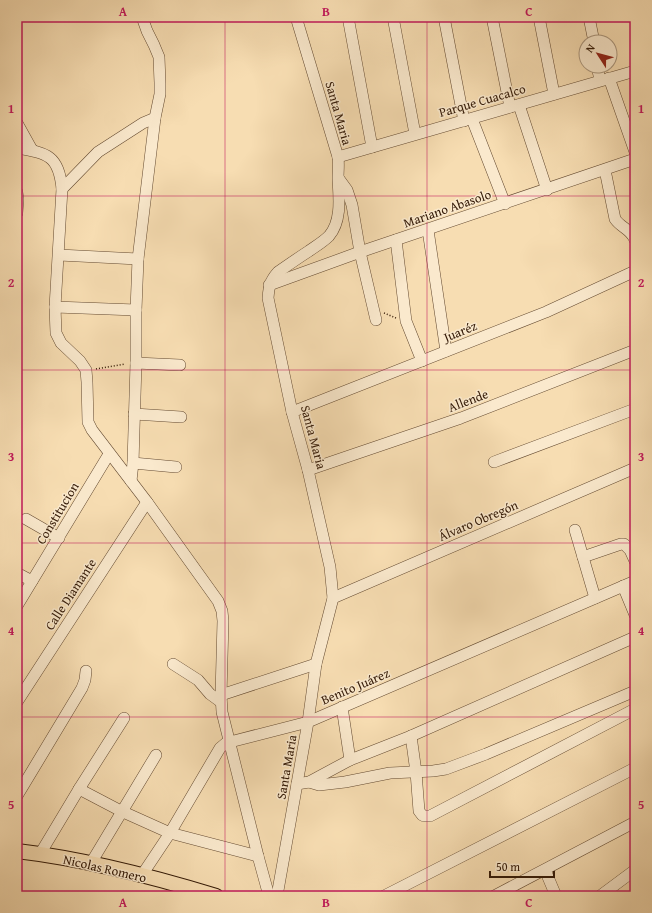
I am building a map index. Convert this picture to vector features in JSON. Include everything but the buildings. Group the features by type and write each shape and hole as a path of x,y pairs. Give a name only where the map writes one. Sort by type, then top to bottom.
{"main road":[{"name":"Nicolas Romero","path":"17,851 91,863 142,875 200,894 216,896"}],"street":[{"path":"131,482 133,463 138,259 155,118 160,94 159,57 142,17"},
{"name":"Santa Maria","path":"277,896 308,722 316,664 333,598 330,567 308,470 292,412 268,298 269,285 273,277 330,235 337,218 339,195 338,157 296,17"},
{"path":"348,17 372,147"},
{"path":"393,17 415,134"},
{"path":"444,17 468,120 505,204"},
{"path":"492,17 514,106 547,190"},
{"path":"540,17 554,94"},
{"path":"589,17 592,34"},
{"name":"Parque Cuacalco","path":"338,157 635,71"},
{"path":"601,74 635,152"},
{"path":"62,189 98,152 126,133 155,118"},
{"path":"17,123 32,150"},
{"path":"17,148 32,150 50,157 59,169 62,189 55,307 56,333 61,343 80,361 86,370 88,422 109,454 147,502 218,601 222,611 222,712 269,896"},
{"name":"Mariano Abasolo","path":"269,285 360,252 635,159"},
{"path":"605,170 615,218 618,223 632,234 635,240"},
{"path":"338,177 347,190 352,205 360,252 376,320"},
{"path":"17,192 17,208"},
{"path":"428,230 446,351"},
{"path":"396,240 406,321 422,361"},
{"path":"59,255 138,259"},
{"name":"Juaréz","path":"292,412 546,312 635,271"},
{"path":"55,307 136,310"},
{"name":"Allende","path":"308,470 461,418 635,350"},
{"path":"136,363 180,365"},
{"path":"494,462 635,409"},
{"path":"134,414 181,417"},
{"name":"Constitucion","path":"17,606 109,454"},
{"path":"133,463 176,467"},
{"name":"Álvaro Obregón","path":"333,598 635,468"},
{"name":"Calle Diamante","path":"17,702 147,502"},
{"path":"26,519 58,538"},
{"path":"575,530 595,598"},
{"path":"583,557 624,544 630,550 635,561"},
{"path":"17,572 32,581"},
{"name":"Benito Juárez","path":"229,742 308,722 635,581"},
{"path":"623,586 635,615"},
{"path":"297,784 310,782 350,760 411,736 635,637"},
{"path":"173,664 198,680 210,694 221,699 316,664"},
{"path":"17,796 82,688 86,671"},
{"path":"310,782 319,785 345,782 390,773 446,769 486,754 635,691"},
{"path":"342,707 350,760"},
{"path":"411,736 419,811 424,816 430,816 635,709"},
{"path":"40,854 124,718"},
{"path":"142,875 170,833 220,748 229,742"},
{"path":"91,863 156,755"},
{"path":"384,896 635,768"},
{"path":"79,789 121,812 170,833 258,856"},
{"path":"494,896 635,822"},
{"path":"545,870 556,896"},
{"path":"600,896 635,870"}],"path":[{"path":"374,308 397,319 406,321"},
{"path":"86,370 136,363"}]}
